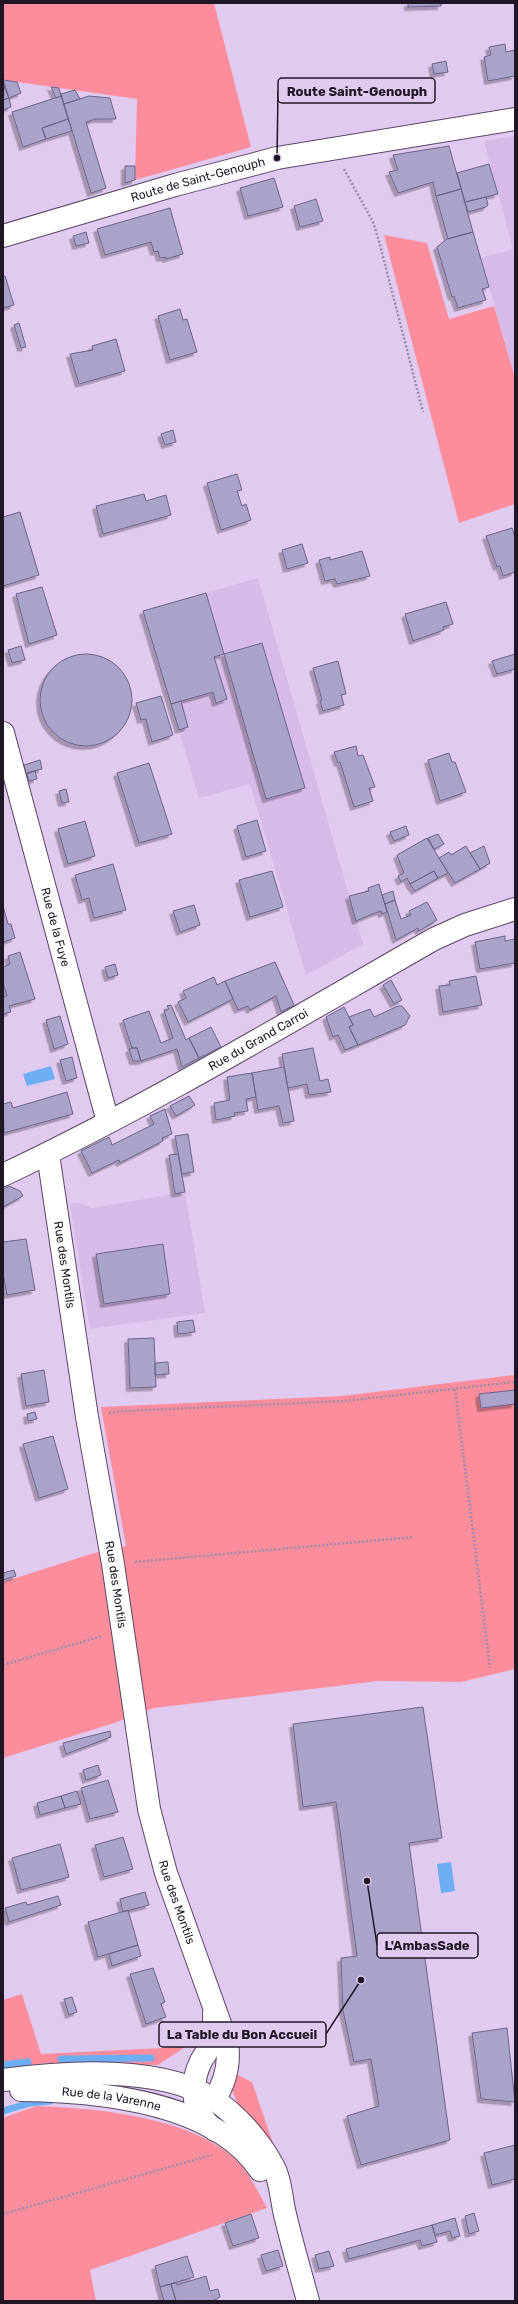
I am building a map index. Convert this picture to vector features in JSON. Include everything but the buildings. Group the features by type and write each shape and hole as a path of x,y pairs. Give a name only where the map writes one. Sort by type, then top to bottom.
{"street":[{"name":"Route de Saint-Genouph","path":"3,236 175,185 277,158 515,118"},
{"name":"Rue de la Fuye","path":"3,733 108,1122"},
{"name":"Rue du Grand Carroi","path":"3,1175 48,1154 108,1122 434,939 465,925 515,909"},
{"name":"Rue des Montils","path":"48,1154 87,1417 113,1564 149,1809 166,1873 214,2007 228,2052 224,2080 201,2097 197,2069 212,2041 214,2007"},
{"name":"Rue des Montils","path":"165,2082 188,2073 202,2059"},
{"name":"Rue de la Varenne","path":"3,2080 36,2076 102,2073 165,2082 201,2097"},
{"path":"74,2091 94,2087 117,2088 186,2105 201,2097"},
{"name":"Rue de la Varenne","path":"3,2089 74,2091 130,2100 167,2110 215,2130"},
{"path":"201,2097 204,2123 230,2138 256,2163 284,2211"},
{"path":"201,2097 240,2123 273,2164 308,2301"}],"path":[{"path":"336,148 343,167 362,201 377,235 424,412"},
{"path":"87,1417 125,1411 344,1401 515,1382"},
{"path":"455,1389 490,1668"},
{"path":"113,1564 414,1538"},
{"path":"3,1665 123,1630"},
{"path":"3,2214 220,2152"}],"shaded area":[{"path":"3,3 214,3 251,147 135,180 137,99 3,80"},
{"path":"515,136 515,378 481,258 513,249 484,141"},
{"path":"384,235 427,243 449,319 494,306 515,378 515,504 459,523"},
{"path":"258,578 363,944 306,975 250,784 199,798 143,611"},
{"path":"185,1192 205,1313 90,1329 70,1204 81,1203 92,1208"},
{"path":"515,1375 515,1669 461,1682 378,1681 154,1708 114,1723 3,1758 3,1582 94,1553 126,1546 101,1407 342,1396"},
{"path":"22,1994 41,2054 185,2047 158,2065 46,2063 3,2069 3,2000"},
{"path":"234,2073 252,2082 278,2158 239,2108 232,2090"},
{"path":"36,2106 87,2109 144,2118 198,2135 221,2148 240,2164 267,2208 90,2270 96,2301 3,2301 3,2118"}],"water":[{"path":"51,1066 55,1079 27,1086 23,1074"},
{"path":"451,1862 455,1891 441,1893 437,1864"}],"waterway":[{"path":"61,2059 151,2058"},
{"path":"3,2065 28,2062"},
{"path":"3,2111 30,2103 50,2101"}],"place":[{"name":"Route Saint-Genouph","path":"277,158"},
{"name":"L'AmbasSade","path":"367,1881"},
{"name":"La Table du Bon Accueil","path":"361,1980"}]}
